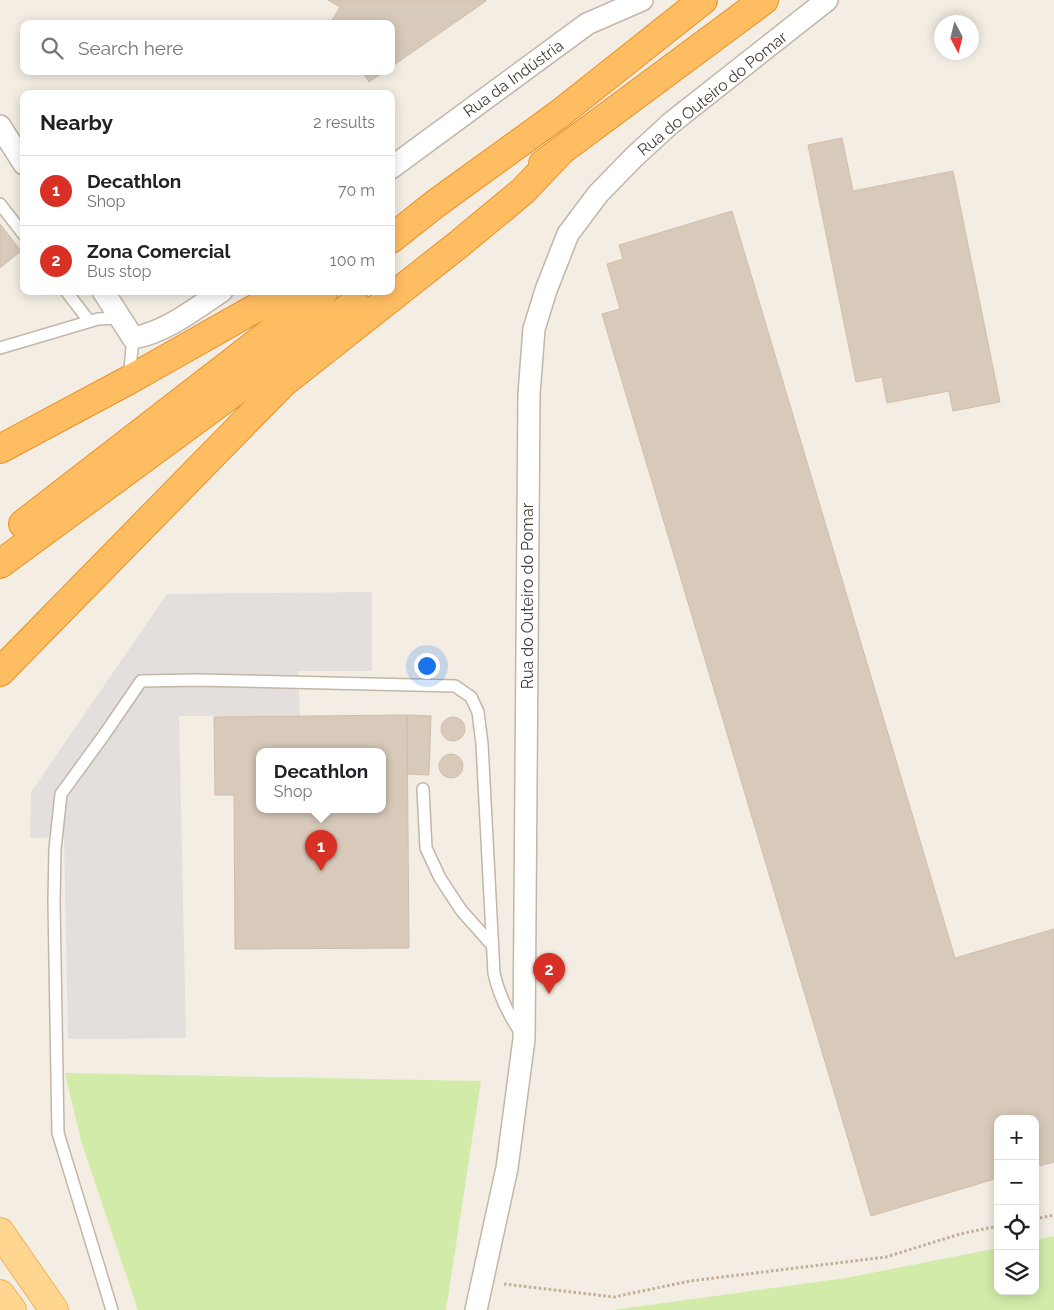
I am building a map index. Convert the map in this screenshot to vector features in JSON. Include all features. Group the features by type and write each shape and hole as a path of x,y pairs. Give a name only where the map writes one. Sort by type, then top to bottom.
{"highway":[{"path":"395,236 435,204 558,115 702,0"},
{"path":"395,273 764,0"},
{"path":"395,294 523,192 559,152"},
{"path":"395,228 435,204"},
{"path":"0,449 129,380 279,295"},
{"path":"0,542 319,295"},
{"path":"0,564 365,295"},
{"path":"0,672 283,382 394,295"}],"main road":[{"path":"0,1232 54,1310"},
{"path":"0,1294 12,1310"}],"street":[{"name":"Rua da Indústria","path":"395,165 587,24 619,5 642,0"},
{"name":"Rua do Outeiro do Pomar","path":"476,1310 507,1168 524,1039 529,394 534,329 546,290 568,234 598,194 671,123 827,0"},
{"path":"0,126 20,158"},
{"path":"106,295 133,338 144,336 172,323 216,295"}],"lane":[{"path":"0,204 20,230"},
{"path":"69,295 89,321"},
{"path":"0,348 98,318 120,318"},
{"path":"129,380 133,338"},
{"path":"112,1310 58,1133 54,902 55,849 61,794 141,681 198,680 455,686 471,697 478,712 482,744 494,973 497,988 508,1013 524,1039"},
{"path":"423,789 426,848 440,878 461,910 492,945"}],"path":[{"path":"1039,1218 1054,1215"},
{"path":"483,1281 614,1297 690,1281 886,1256 960,1234 994,1227"}],"green space":[{"path":"65,1073 481,1081 446,1310 138,1310 81,1141"},
{"path":"1054,1236 1054,1310 613,1310 846,1278 994,1249 994,1295 1039,1295 1039,1239"}],"shaded area":[{"path":"372,592 372,671 298,671 300,716 179,716 186,1038 68,1039 64,837 30,838 31,792 167,594"}],"building":[{"path":"328,0 486,1 395,64 395,20 332,20 340,7"},
{"path":"365,75 379,75 369,82"},
{"path":"842,138 853,191 953,171 1000,402 953,411 949,391 887,403 882,377 856,382 808,145"},
{"path":"732,211 955,958 1054,929 1054,1162 1039,1166 1039,1115 994,1115 994,1179 871,1216 602,314 620,309 607,264 623,259 619,245"},
{"path":"0,224 20,252 0,268"},
{"path":"407,715 409,948 235,949 234,795 215,795 214,717"},
{"path":"407,715 431,716 429,775 407,774"},
{"path":"453,717 462,720 465,729 462,738 453,741 444,738 441,729 444,720"},
{"path":"451,754 460,757 463,766 460,775 451,778 442,775 439,766 442,757"}],"place":[{"name":"Decathlon","path":"321,871"},
{"name":"Zona Comercial","path":"549,994"}]}
